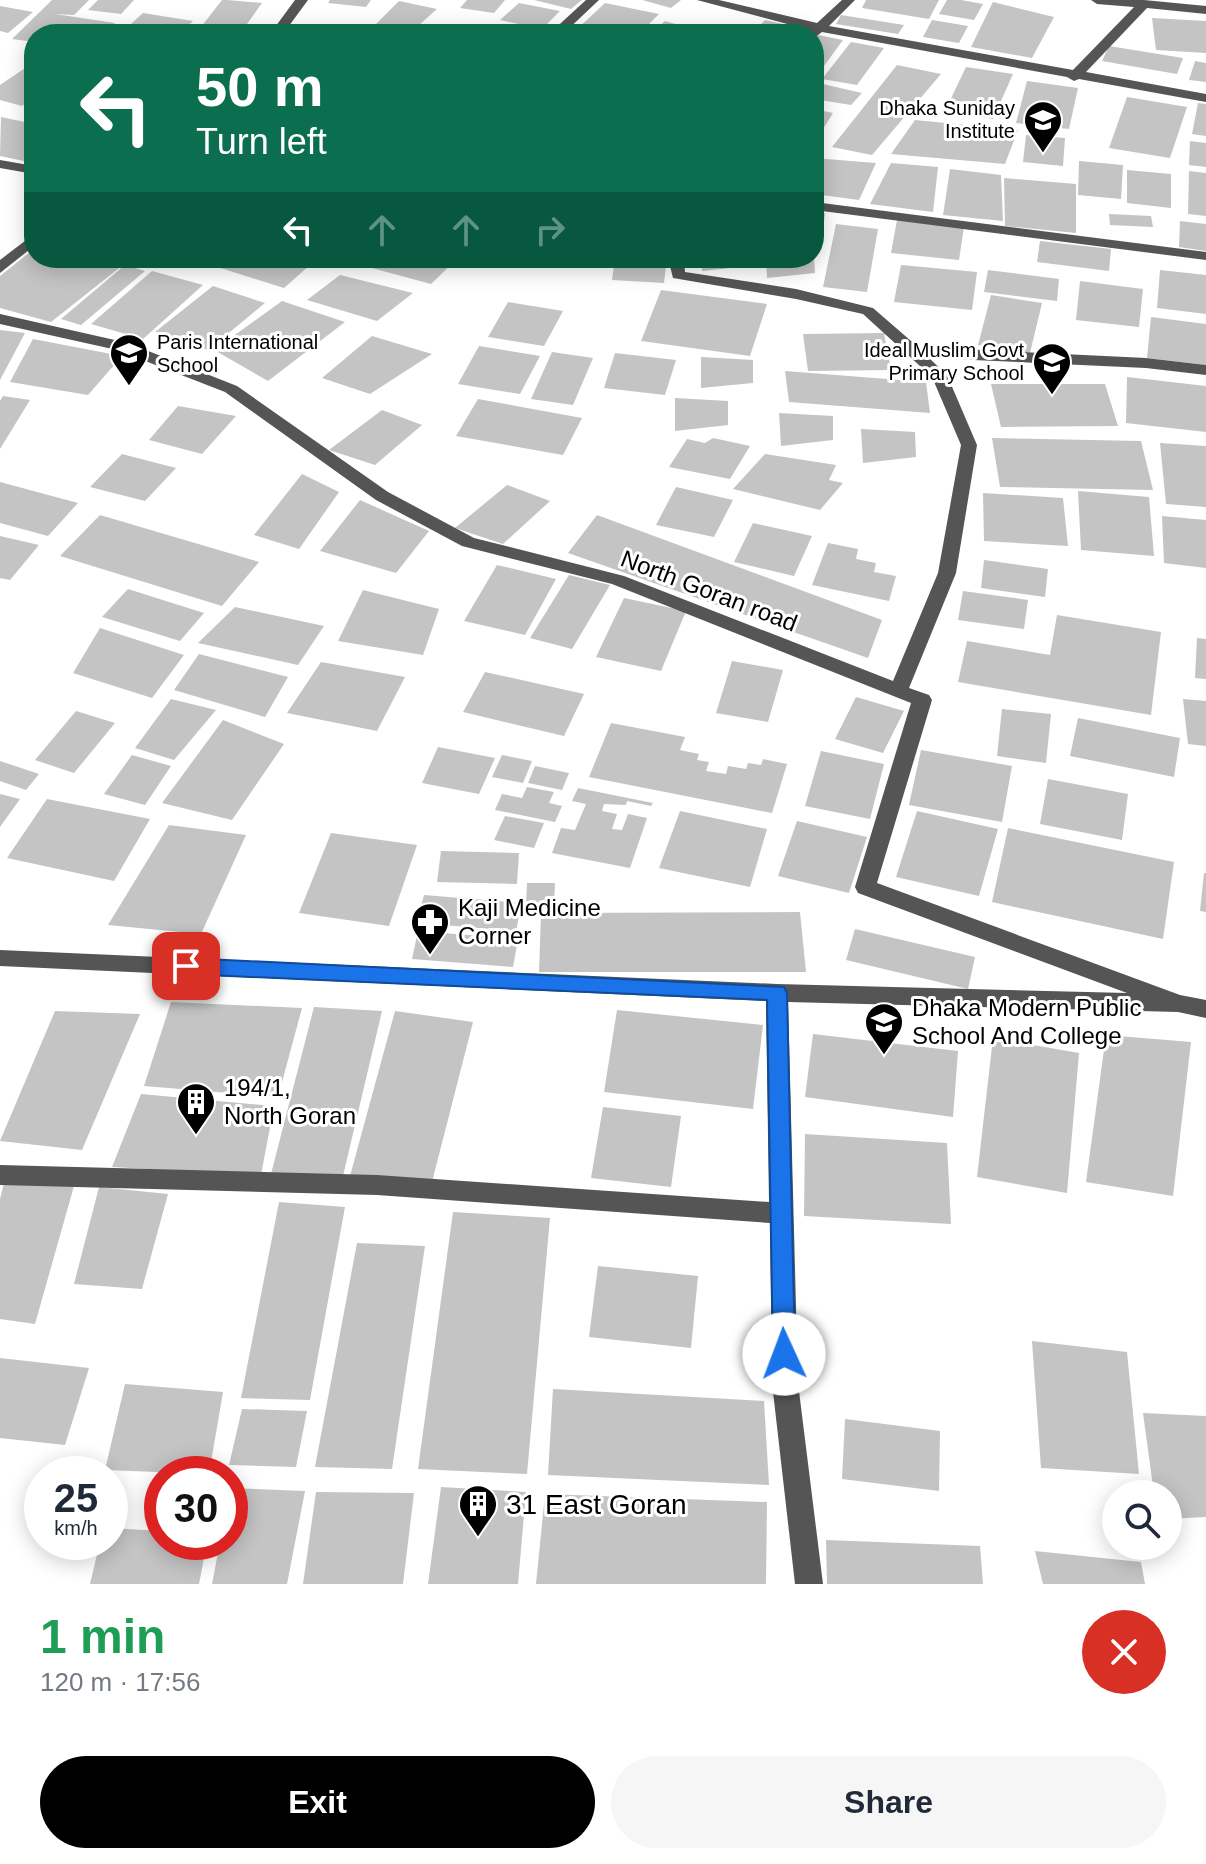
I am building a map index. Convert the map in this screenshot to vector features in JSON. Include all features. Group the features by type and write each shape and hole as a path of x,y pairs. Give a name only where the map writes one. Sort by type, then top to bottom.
{"street":[{"path":"284,24 302,0"},
{"path":"566,24 593,0"},
{"path":"703,0 790,24"},
{"path":"823,24 849,0"},
{"path":"1097,0 1206,10"},
{"path":"1074,77 1144,4"},
{"path":"824,32 1206,98"},
{"path":"0,164 24,168"},
{"path":"824,207 1206,256"},
{"path":"0,268 24,247"},
{"path":"677,268 678,275 796,294 868,311 939,375 969,445 947,573 899,690 922,700 865,887 1178,1003 1206,1009"},
{"name":"North Goran road","path":"0,319 122,346 231,389 382,496 468,542 618,580 899,690"},
{"path":"913,352 1146,363 1206,370"},
{"path":"0,958 777,993 1178,1003"},
{"path":"777,993 779,1213 785,1383 809,1584"},
{"path":"0,1175 377,1185 779,1213"}],"building":[{"path":"52,0 89,0 74,15 55,14 115,23 114,24 27,24"},
{"path":"98,0 134,0 121,14 88,10"},
{"path":"222,0 262,3 247,24 203,24"},
{"path":"330,0 371,0 366,7 328,3"},
{"path":"467,0 505,0 494,13 460,8"},
{"path":"534,0 582,0 571,9"},
{"path":"642,0 681,0 671,8"},
{"path":"866,0 939,0 929,19 862,8"},
{"path":"947,0 983,4 974,20 939,14"},
{"path":"399,1 437,9 420,24 376,24"},
{"path":"993,2 1054,17 1032,58 971,47"},
{"path":"519,3 560,11 547,24 519,24 500,20"},
{"path":"605,3 659,14 649,24 582,24"},
{"path":"0,6 33,12 8,33 0,31"},
{"path":"143,13 193,21 190,24 131,24"},
{"path":"841,15 904,25 898,34 836,24"},
{"path":"1152,18 1206,21 1206,53 1156,50"},
{"path":"765,20 783,24 761,24"},
{"path":"932,20 968,26 959,43 923,37"},
{"path":"24,27 24,41 12,39"},
{"path":"824,36 843,40 824,66"},
{"path":"851,42 884,48 857,85 824,79"},
{"path":"1109,46 1183,58 1177,74 1102,61"},
{"path":"1195,61 1206,63 1206,82 1189,80"},
{"path":"897,65 941,74 872,155 832,147"},
{"path":"966,67 1013,74 993,119 945,111"},
{"path":"24,69 24,104 0,100 0,85"},
{"path":"1027,81 1078,88 1069,129 1016,123"},
{"path":"824,84 862,93 851,105 824,101"},
{"path":"1127,97 1187,107 1170,158 1109,148"},
{"path":"1198,103 1206,104 1206,136 1192,134"},
{"path":"824,111 833,113 824,127"},
{"path":"1,117 24,122 24,161 0,156"},
{"path":"915,120 1018,130 1005,164 891,154"},
{"path":"1026,135 1065,138 1063,166 1023,162"},
{"path":"1190,141 1206,143 1206,167 1189,165"},
{"path":"824,159 876,163 859,200 824,195"},
{"path":"1079,161 1123,165 1121,199 1078,195"},
{"path":"891,163 938,167 933,212 870,204"},
{"path":"950,169 1001,175 1003,221 943,215"},
{"path":"1127,170 1171,174 1171,208 1127,203"},
{"path":"1189,171 1206,173 1206,216 1188,214"},
{"path":"1004,178 1076,184 1076,233 1005,226"},
{"path":"1109,214 1151,216 1153,227 1110,225"},
{"path":"897,220 964,227 959,260 891,253"},
{"path":"1180,221 1206,224 1206,251 1179,247"},
{"path":"836,224 878,229 867,292 823,287"},
{"path":"1040,241 1111,249 1109,271 1037,262"},
{"path":"24,257 24,268 119,268 51,322 0,308 0,276"},
{"path":"901,265 977,272 972,310 894,302"},
{"path":"121,268 145,271 81,325 61,319"},
{"path":"221,268 307,268 284,288"},
{"path":"372,268 448,268 431,284"},
{"path":"614,268 666,268 664,283 612,280"},
{"path":"702,268 731,268 702,271"},
{"path":"766,268 815,268 815,273 767,278"},
{"path":"988,270 1059,279 1057,301 984,292"},
{"path":"1160,270 1206,275 1206,314 1157,308"},
{"path":"152,271 203,285 143,339 91,324"},
{"path":"340,275 413,293 377,321 307,300"},
{"path":"1080,281 1143,289 1139,327 1076,320"},
{"path":"213,286 265,303 208,350 155,332"},
{"path":"661,290 767,304 750,356 641,341"},
{"path":"991,295 1042,303 1030,353 978,345"},
{"path":"282,301 345,322 268,381 214,350"},
{"path":"508,302 563,311 544,346 488,337"},
{"path":"1151,317 1206,324 1206,365 1147,358"},
{"path":"0,330 25,333 0,380"},
{"path":"884,333 891,370 808,371 803,334"},
{"path":"372,336 432,354 370,394 322,378"},
{"path":"33,339 122,356 88,395 10,382"},
{"path":"479,346 540,356 520,394 458,384"},
{"path":"552,352 593,358 573,405 531,399"},
{"path":"615,353 676,360 665,395 604,388"},
{"path":"701,357 753,360 753,383 701,388"},
{"path":"785,371 926,382 930,413 789,402"},
{"path":"1127,377 1206,386 1206,432 1126,423"},
{"path":"991,384 1105,384 1118,426 1001,427"},
{"path":"3,396 30,400 0,449 0,401"},
{"path":"675,398 728,401 728,425 675,431"},
{"path":"478,399 582,418 563,455 456,436"},
{"path":"178,406 236,416 202,454 149,440"},
{"path":"382,410 422,425 375,465 329,450"},
{"path":"779,413 833,416 833,440 781,446"},
{"path":"861,429 915,432 916,457 863,463"},
{"path":"713,438 750,446 730,479 669,467 687,439 705,443"},
{"path":"992,438 1141,441 1153,490 1000,487"},
{"path":"1160,443 1206,446 1206,507 1166,504"},
{"path":"122,454 176,468 145,501 90,487"},
{"path":"765,454 836,465 829,480 843,483 820,510 733,489"},
{"path":"302,474 339,492 299,549 254,535"},
{"path":"0,482 78,503 48,536 0,523"},
{"path":"507,485 550,501 503,544 455,528"},
{"path":"676,487 733,500 714,537 656,525"},
{"path":"1078,491 1149,497 1154,556 1081,550"},
{"path":"983,493 1063,498 1068,546 984,541"},
{"path":"360,500 429,531 396,573 320,551"},
{"path":"100,515 259,562 222,606 60,556"},
{"path":"597,515 882,620 868,658 568,553"},
{"path":"1162,516 1206,520 1206,568 1164,563"},
{"path":"753,523 812,536 794,576 734,562"},
{"path":"0,536 39,545 10,580 0,578"},
{"path":"828,543 858,549 856,559 876,563 874,572 896,576 889,601 812,585"},
{"path":"984,560 1048,569 1045,597 981,588"},
{"path":"497,565 556,579 525,635 464,621"},
{"path":"569,575 610,585 572,649 530,638"},
{"path":"128,589 204,613 180,641 102,617"},
{"path":"363,590 439,609 423,655 338,641"},
{"path":"963,591 1028,600 1024,629 958,620"},
{"path":"624,598 686,611 661,671 596,657"},
{"path":"235,607 324,626 298,665 198,643"},
{"path":"1057,615 1161,632 1151,715 958,682 967,641 1050,655"},
{"path":"100,628 184,655 152,698 73,673"},
{"path":"1197,638 1206,639 1206,679 1195,678"},
{"path":"199,654 288,677 265,717 174,690"},
{"path":"732,661 783,670 768,722 716,713"},
{"path":"321,662 405,677 377,731 287,713"},
{"path":"485,672 584,694 564,736 463,712"},
{"path":"856,697 904,711 883,753 835,739"},
{"path":"171,699 216,710 174,760 135,748"},
{"path":"1183,699 1206,701 1206,746 1188,744"},
{"path":"1002,709 1051,714 1046,763 997,756"},
{"path":"76,711 115,723 74,773 35,760"},
{"path":"1078,718 1180,738 1174,777 1070,756"},
{"path":"223,720 284,744 232,820 162,803"},
{"path":"611,723 685,737 680,750 699,754 697,760 709,762 706,771 726,774 728,766 746,769 748,763 761,765 763,759 787,764 772,813 589,777"},
{"path":"438,747 495,758 479,794 422,783"},
{"path":"921,750 1012,766 1002,822 909,805"},
{"path":"821,751 884,764 870,819 805,806"},
{"path":"132,755 171,766 145,805 104,794"},
{"path":"502,755 532,761 523,783 492,777"},
{"path":"0,761 39,774 26,790 0,781"},
{"path":"535,766 569,773 562,790 528,783"},
{"path":"1048,779 1128,794 1122,840 1040,824"},
{"path":"527,787 554,792 549,803 562,806 555,822 495,810 502,794 522,798"},
{"path":"578,788 653,803 651,806 627,801 626,805 604,804 602,811 617,814 612,829 622,830 628,814 647,818 630,868 552,853 561,828 575,830 586,804 572,801"},
{"path":"0,794 20,799 0,827"},
{"path":"47,799 150,819 114,881 7,858"},
{"path":"680,811 767,829 750,887 659,868"},
{"path":"917,811 998,829 979,896 896,877"},
{"path":"505,816 544,823 534,848 494,840"},
{"path":"797,821 867,837 849,893 778,876"},
{"path":"169,825 246,835 201,934 108,925"},
{"path":"1008,828 1174,862 1163,939 992,902"},
{"path":"331,833 417,845 389,926 299,913"},
{"path":"441,851 519,853 517,884 437,882"},
{"path":"1206,873 1206,912 1200,911"},
{"path":"527,883 555,883 554,905 526,905"},
{"path":"424,895 522,903 516,931 417,923"},
{"path":"800,912 806,972 539,972 541,913"},
{"path":"855,929 975,957 968,989 846,960"},
{"path":"418,931 518,939 513,967 412,959"},
{"path":"171,1002 302,1008 278,1097 144,1086"},
{"path":"314,1007 382,1011 343,1176 271,1174"},
{"path":"617,1010 763,1025 753,1109 604,1092"},
{"path":"55,1011 140,1014 82,1150 0,1141"},
{"path":"395,1011 473,1022 432,1182 350,1176"},
{"path":"813,1034 958,1051 953,1117 805,1097"},
{"path":"1106,1035 1191,1042 1173,1196 1086,1182"},
{"path":"993,1038 1079,1053 1067,1193 977,1177"},
{"name":"194/1, North Goran","path":"141,1094 274,1106 261,1175 112,1167"},
{"path":"603,1107 681,1116 671,1187 591,1178"},
{"path":"805,1134 947,1143 951,1224 804,1216"},
{"path":"5,1179 74,1186 35,1324 0,1319 0,1199"},
{"path":"99,1187 168,1194 142,1289 74,1284"},
{"path":"279,1202 345,1207 310,1400 241,1398"},
{"path":"453,1212 550,1218 527,1474 418,1469"},
{"path":"357,1243 425,1246 392,1469 315,1467"},
{"path":"598,1266 698,1276 691,1348 589,1337"},
{"path":"1032,1341 1127,1352 1139,1474 1041,1468"},
{"path":"0,1358 89,1368 65,1445 0,1438"},
{"path":"125,1384 223,1392 212,1456 144,1456 144,1472 128,1471 128,1456 108,1456"},
{"path":"553,1389 764,1401 769,1485 548,1475"},
{"path":"242,1409 307,1411 296,1467 248,1466 248,1456 231,1456"},
{"path":"1143,1413 1206,1416 1206,1517 1182,1518 1182,1480 1152,1480"},
{"path":"845,1419 940,1431 939,1491 842,1479"},
{"name":"31 East Goran","path":"441,1487 526,1492 518,1584 428,1584"},
{"path":"248,1489 305,1491 287,1584 212,1584 217,1560 248,1560"},
{"path":"316,1492 414,1493 403,1584 303,1584"},
{"path":"545,1494 767,1502 766,1584 536,1584"},
{"path":"128,1529 144,1530 144,1560 204,1560 199,1584 90,1584 96,1560 128,1560"},
{"path":"826,1540 980,1546 983,1584 827,1584"},
{"path":"1035,1551 1141,1562 1145,1584 1043,1584"}],"place":[{"name":"Dhaka Suniday Institute","path":"1043,154"},
{"name":"Paris International School","path":"129,387"},
{"name":"Ideal Muslim Govt Primary School","path":"1052,396"},
{"name":"Kaji Medicine Corner","path":"430,956"},
{"name":"Dhaka Modern Public School And College","path":"884,1056"},
{"name":"194/1, North Goran","path":"196,1136"},
{"name":"31 East Goran","path":"478,1538"}],"route":[{"path":"186,966 777,993 784,1354"}]}
